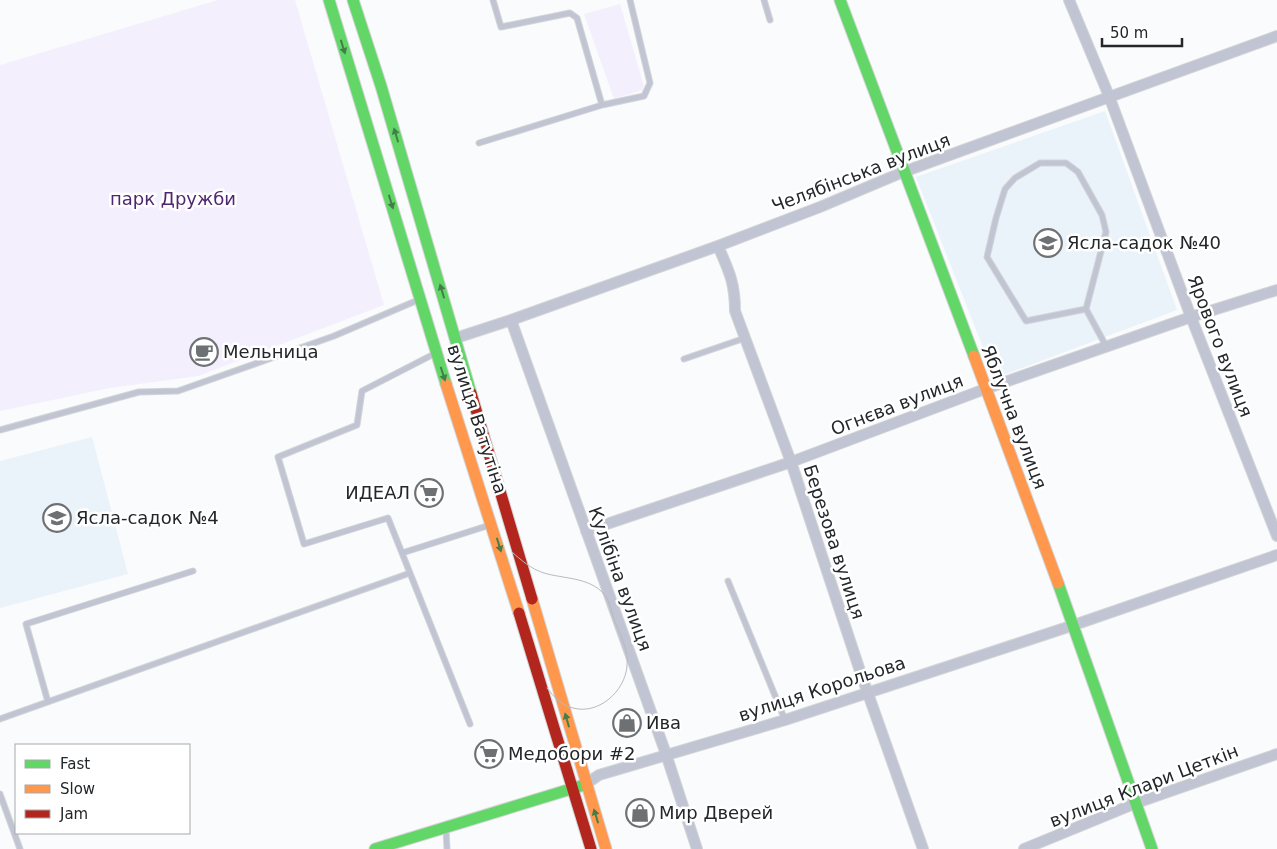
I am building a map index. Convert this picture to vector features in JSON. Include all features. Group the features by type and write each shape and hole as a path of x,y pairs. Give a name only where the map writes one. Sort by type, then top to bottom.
{"main road":[{"name":"вулиця Ватутіна","path":"329,0 436,353 492,524 591,849"},
{"name":"вулиця Ватутіна","path":"353,0 381,86 606,849"},
{"name":"Яблучна вулиця","path":"840,0 1074,625 1152,849"},
{"name":"вулиця Корольова","path":"375,849 586,784"}],"street":[{"name":"Ярового вулиця","path":"1070,0 1109,96 1191,317 1277,536"},
{"name":"Челябінська вулиця","path":"456,338 718,246 820,207 903,172 1277,36"},
{"name":"Березова вулиця","path":"718,246 735,292 735,311 744,338 791,462 868,693 923,849"},
{"name":"Огнєва вулиця","path":"586,531 791,462 985,389 1191,317 1277,290"},
{"name":"Кулібіна вулиця","path":"511,320 666,754 697,849"},
{"name":"вулиця Корольова","path":"586,784 599,775 786,720 1074,625 1277,555"},
{"name":"вулиця Клари Цеткін","path":"1024,849 1136,802 1277,754"}],"lane":[{"path":"493,0 501,27 570,13 577,18 602,105"},
{"path":"480,143 602,105 644,96 650,84 630,0"},
{"path":"764,0 770,20"},
{"path":"1086,309 1026,321 987,257 1005,188 1015,178 1040,163 1066,163 1078,172 1102,215 1106,232 1086,309 1106,347"},
{"path":"0,430 139,392 178,391 334,336 420,298"},
{"path":"684,359 744,338"},
{"path":"436,353 362,391 357,425 278,457 304,544 388,518 470,724"},
{"path":"402,553 492,524"},
{"path":"48,702 26,624 193,571"},
{"path":"0,719 410,573"},
{"path":"728,582 786,720"},
{"path":"0,794 20,849"},
{"path":"446,827 447,849"}],"shaded area":[{"name":"Ясла-садок №40","path":"1105,111 1177,310 995,378 916,177"},
{"name":"Ясла-садок №4","path":"92,437 128,574 0,608 0,461"}],"green space":[{"name":"парк Дружби","path":"218,0 295,0 384,305 198,376 110,388 0,411 0,65"},
{"path":"620,4 644,86 642,90 614,99 584,14"}],"tram line":[{"path":"512,552 526,564 539,571 584,581 598,588 608,600 626,649 627,666 621,684 616,692 601,704 592,708 573,708 558,700 547,688"}],"traffic: fast":[{"path":"329,0 446,384"},
{"path":"353,0 381,86 471,393"},
{"path":"840,0 974,356"},
{"path":"1058,583 1152,849"},
{"path":"375,849 584,785"}],"traffic: slow":[{"path":"974,356 1058,583"},
{"path":"446,384 519,613"},
{"path":"532,599 606,849"}],"traffic: jam":[{"path":"471,393 532,599"},
{"path":"519,613 591,849"}],"place":[{"name":"Ясла-садок №40","path":"1048,243"},
{"name":"Мельница","path":"204,352"},
{"name":"ИДЕАЛ","path":"429,493"},
{"name":"Ясла-садок №4","path":"57,518"},
{"name":"Ива","path":"627,723"},
{"name":"Медобори #2","path":"489,754"},
{"name":"Мир Дверей","path":"640,813"}]}
